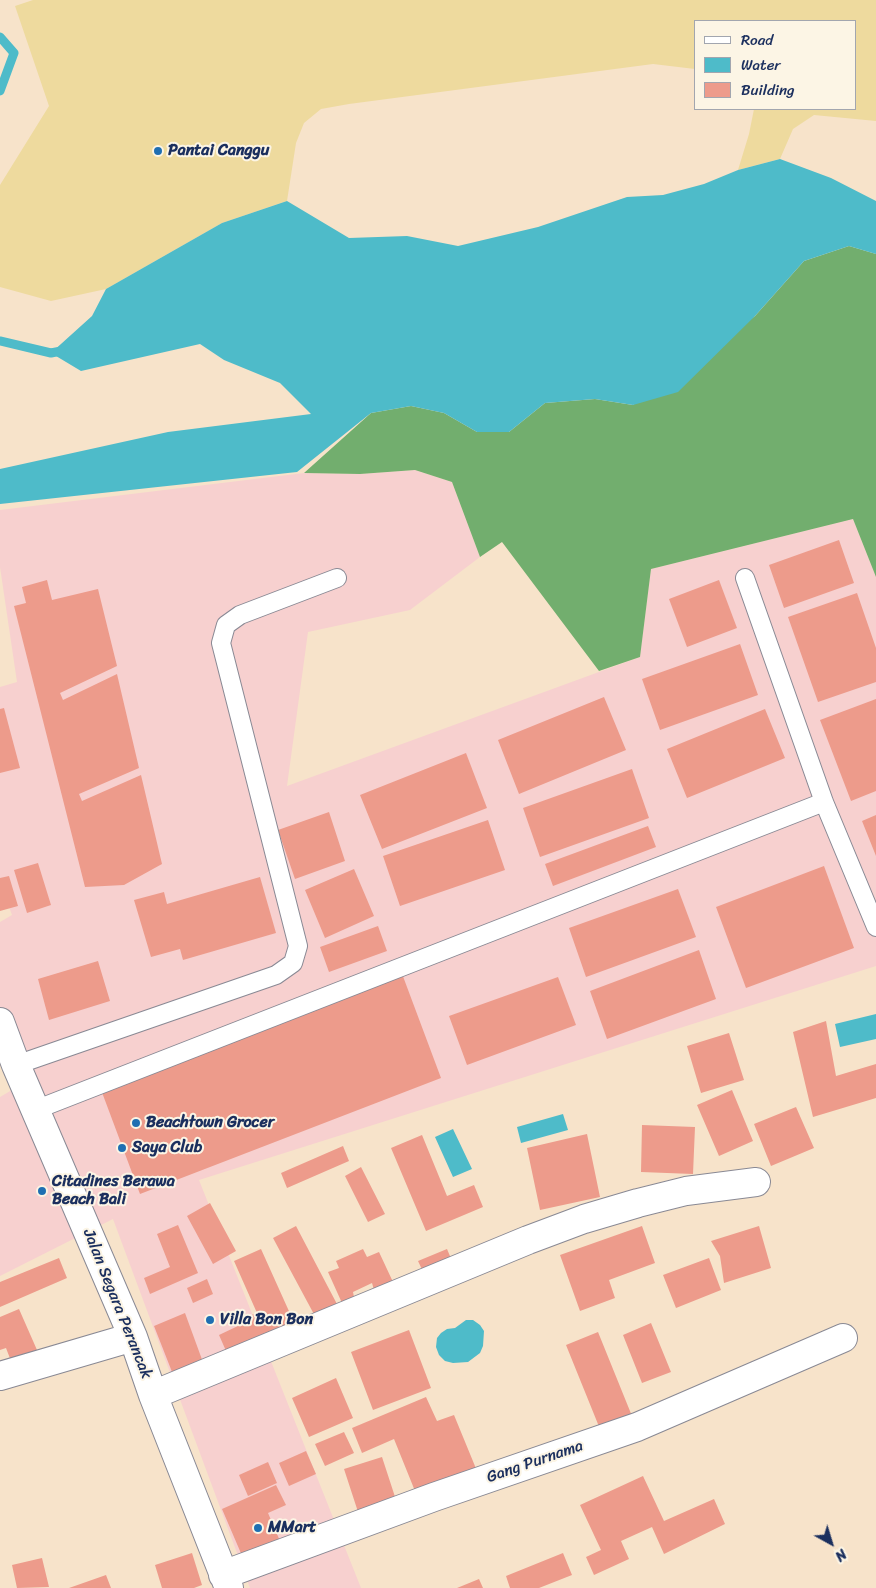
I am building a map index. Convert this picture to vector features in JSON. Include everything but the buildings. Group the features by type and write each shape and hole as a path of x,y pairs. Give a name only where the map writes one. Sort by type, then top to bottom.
{"street":[{"name":"Jalan Segara Perancak","path":"0,1022 8,1068 35,1110 133,1337 152,1395 226,1581"},
{"path":"152,1395 528,1240 584,1219 686,1191 756,1182"},
{"path":"0,1376 133,1337"},
{"name":"Gang Purnama","path":"226,1581 434,1497 637,1427 843,1338"}],"lane":[{"path":"8,1068 276,975 292,963 298,946 221,643 226,625 240,615 337,578"},
{"path":"745,578 824,802 876,927"},
{"path":"35,1110 824,802"}],"shaded area":[{"path":"415,470 452,482 480,557 410,610 308,632 287,786 640,657 651,569 853,519 876,577 876,966 199,1180 361,1588 250,1588 113,1219 0,1276 0,1097 17,1087 0,1033 0,922 12,915 0,881 0,687 17,682 0,567 0,510 304,473 360,474"}],"green space":[{"path":"849,246 876,254 876,577 853,519 651,569 640,657 599,671 502,542 480,557 452,482 415,470 360,474 304,473 371,413 411,406 444,413 477,432 509,432 545,403 595,399 633,405 755,316 804,261"}],"sand":[{"name":"Pantai Canggu","path":"33,0 876,0 876,121 814,115 793,129 780,159 738,170 754,110 856,110 856,20 694,20 694,69 653,64 321,109 304,123 296,143 287,201 222,223 106,289 51,301 0,287 0,185 49,106 15,6"}],"water":[{"path":"780,159 831,178 876,201 876,254 849,246 804,261 755,316 678,392 633,405 595,399 545,403 509,432 477,432 444,413 411,406 371,413 297,472 0,504 0,469 168,432 311,414 280,383 224,360 200,344 81,371 51,353 92,316 106,289 222,223 287,201 349,238 407,236 458,246 538,227 627,197 663,195 704,184 738,170"},
{"path":"876,1014 876,1039 840,1047 835,1024"},
{"path":"563,1114 568,1130 521,1143 517,1127"},
{"path":"453,1129 472,1169 453,1177 435,1137"},
{"path":"466,1320 473,1320 484,1331 483,1346 480,1353 468,1362 453,1363 445,1361 439,1355 436,1347 437,1338 447,1329 455,1328"}],"waterway":[{"path":"0,37 14,53 0,91"},
{"path":"0,341 51,353 61,351"}],"place":[{"name":"Pantai Canggu","path":"158,151"},
{"name":"Beachtown Grocer","path":"136,1123"},
{"name":"Saya Club","path":"122,1148"},
{"name":"Citadines Berawa Beach Bali","path":"42,1191"},
{"name":"Villa Bon Bon","path":"210,1320"},
{"name":"MMart","path":"258,1528"}]}
